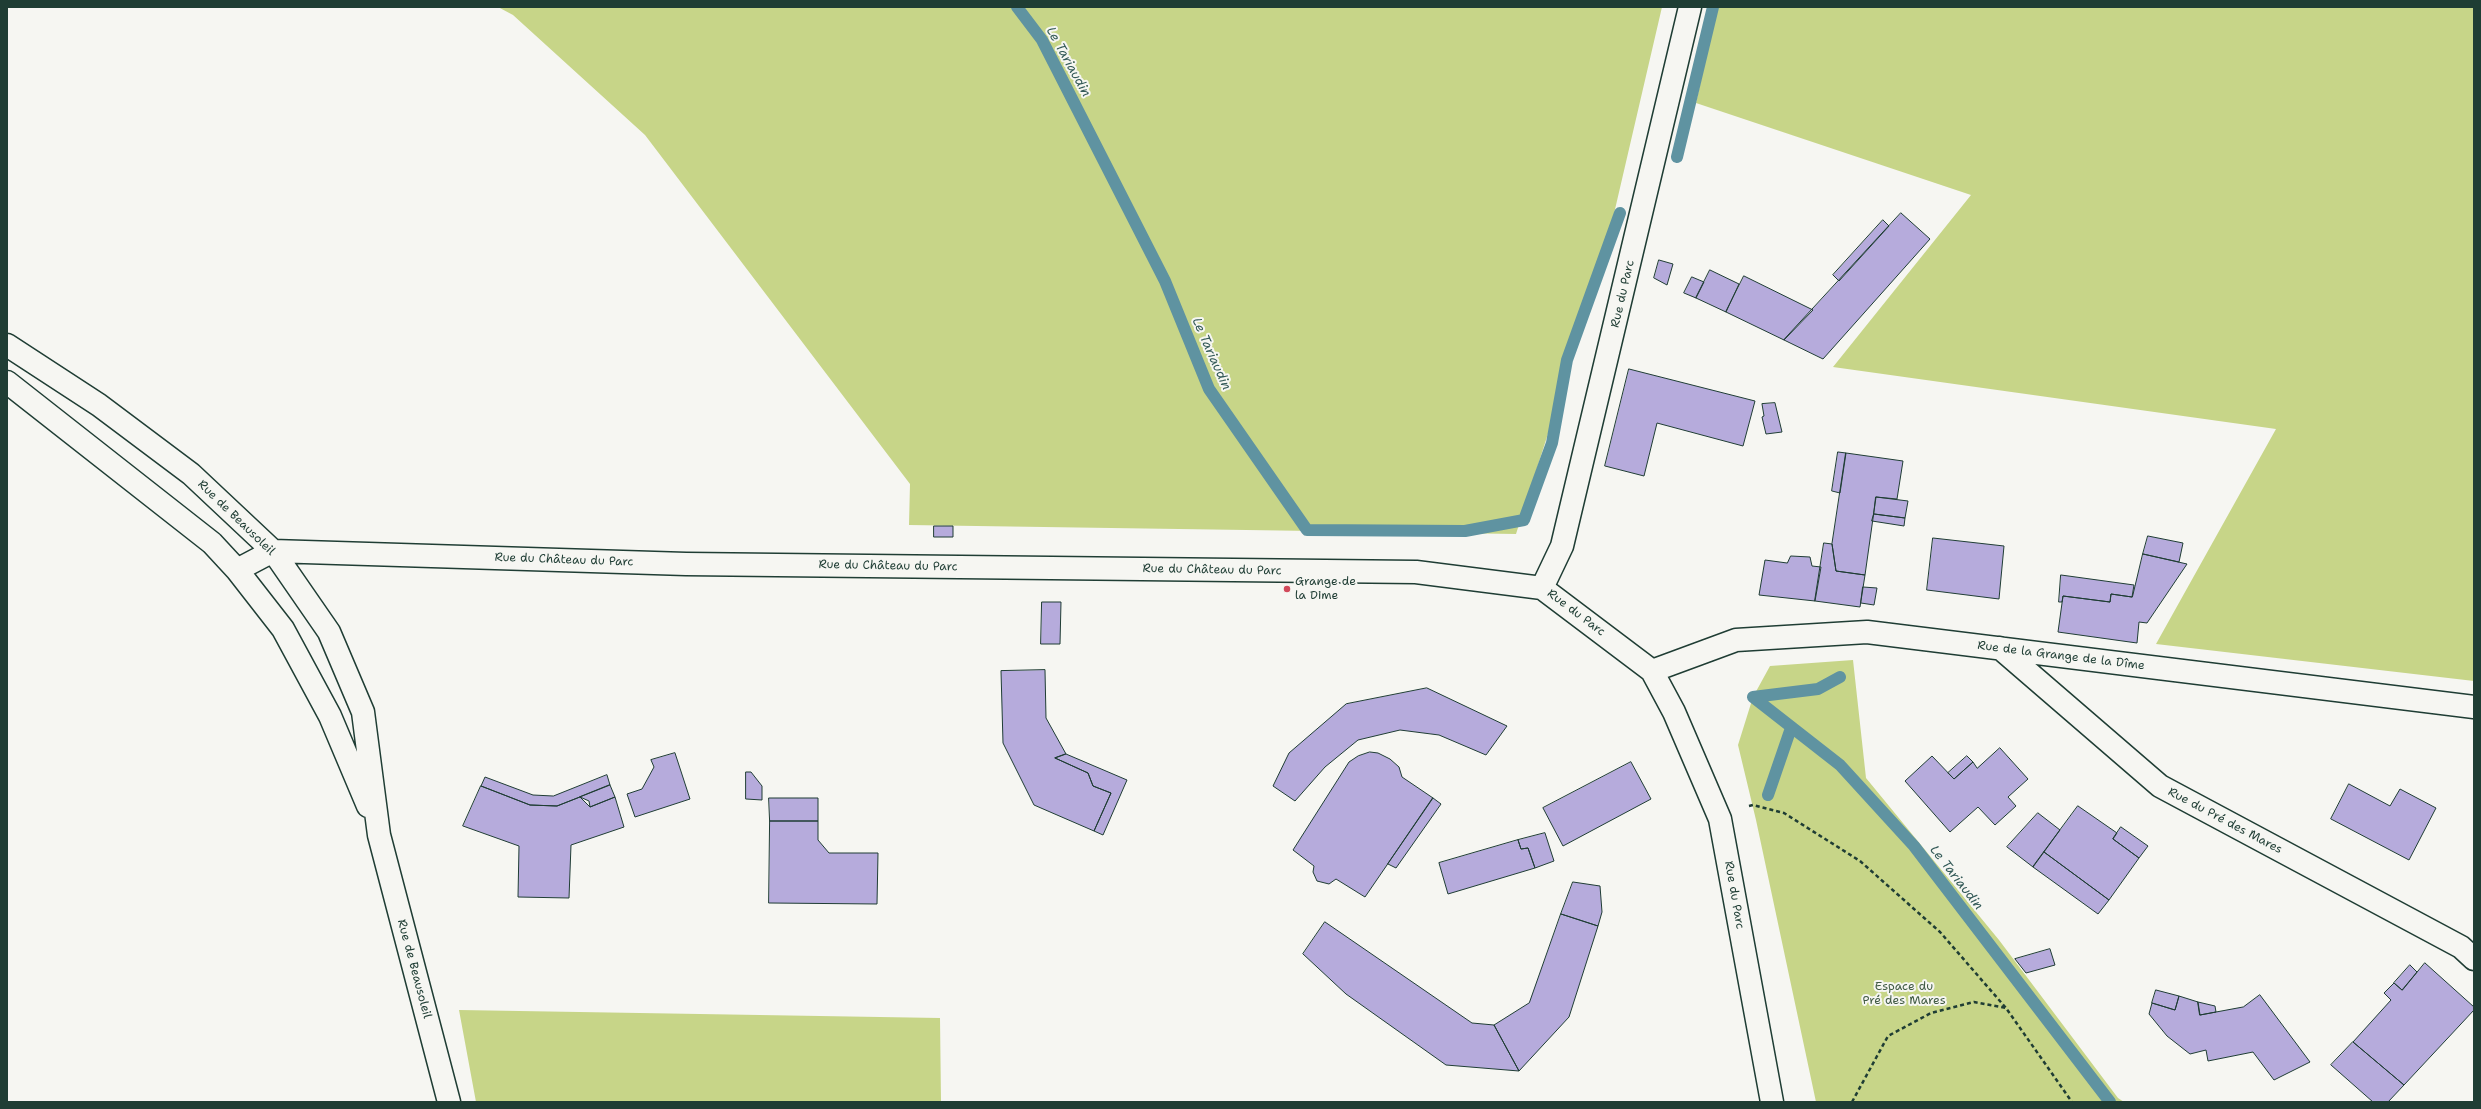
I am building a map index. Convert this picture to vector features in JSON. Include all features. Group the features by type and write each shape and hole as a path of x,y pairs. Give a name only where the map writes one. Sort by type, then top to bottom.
{"street":[{"name":"Rue du Parc","path":"1690,7 1564,538 1542,588 1652,671 1674,712 1720,819 1772,1102"},
{"name":"Rue de Beausoleil","path":"7,346 99,405 192,474 273,551 329,632 363,712 379,835 449,1102"},
{"name":"Rue de Beausoleil","path":"7,382 212,543 237,570 283,629 330,716 379,835"},
{"name":"Rue du Château du Parc","path":"237,570 273,551 686,564 1416,572 1542,588"},
{"name":"Rue de la Grange de la Dîme","path":"1652,671 1736,640 1867,632 2474,707"},
{"name":"Rue du Pré des Mares","path":"2000,648 2160,786 2461,947 2474,959"}],"path":[{"path":"1720,819 1753,805 1784,813 1860,861 1940,932 2006,1008 2072,1102"},
{"path":"1852,1102 1888,1036 1931,1013 1974,1002 2006,1008"}],"green space":[{"path":"498,7 1662,7 1603,261 1516,534 909,525 910,484 645,135 513,15"},
{"path":"1717,7 2474,7 2474,681 2156,644 2276,429 1833,367 1971,195 1696,103"},
{"name":"Espace du Pré des Mares","path":"1853,660 1866,778 1999,940 2118,1098 2124,1102 1816,1102 1756,820 1738,745 1753,697 1770,666"},
{"path":"459,1010 940,1018 941,1102 476,1102"}],"building":[{"path":"1901,213 1930,239 1823,359 1784,340"},
{"path":"1883,220 1889,226 1839,281 1833,275"},
{"path":"1659,260 1673,264 1667,285 1654,278"},
{"path":"1710,270 1739,284 1726,312 1696,298"},
{"path":"1744,276 1813,310 1784,340 1726,312"},
{"path":"1692,277 1704,282 1696,298 1684,293"},
{"path":"1629,369 1755,401 1743,446 1657,423 1644,476 1605,466"},
{"path":"1775,403 1782,432 1766,434 1762,417 1764,416 1762,404"},
{"path":"1838,452 1846,453 1840,493 1832,491"},
{"path":"1846,453 1903,461 1897,499 1876,497 1865,575 1836,571 1832,544"},
{"path":"1876,497 1908,501 1905,518 1874,514"},
{"path":"1874,514 1905,518 1904,526 1872,521"},
{"path":"934,526 953,526 953,537 934,537"},
{"path":"2148,536 2183,543 2179,562 2143,554"},
{"path":"1933,538 2004,546 1999,599 1927,590"},
{"path":"1824,543 1832,544 1836,571 1865,575 1860,607 1815,601"},
{"path":"2143,554 2187,564 2147,623 2139,622 2137,643 2058,632 2063,596 2110,602 2111,594 2132,597"},
{"path":"1791,556 1810,557 1812,566 1821,567 1815,601 1759,595 1765,560 1787,563"},
{"path":"2061,575 2134,585 2132,597 2111,594 2110,602 2063,596 2062,602 2059,602"},
{"path":"1863,587 1877,588 1874,605 1861,603"},
{"path":"1042,602 1061,602 1060,644 1041,644"},
{"path":"1045,670 1046,718 1066,754 1055,758 1088,773 1093,786 1111,793 1094,831 1034,805 1003,743 1001,671"},
{"path":"1427,688 1507,726 1486,755 1439,735 1400,730 1358,740 1325,767 1295,801 1273,786 1289,753 1346,704"},
{"path":"2000,748 2028,779 2008,797 2016,806 1995,825 1978,807 1950,832 1905,781 1932,756 1954,779 1973,762 1977,768"},
{"path":"1370,752 1378,753 1390,759 1399,767 1402,777 1433,798 1365,897 1336,879 1329,884 1317,881 1313,872 1314,866 1293,850 1349,762 1358,756"},
{"path":"675,753 690,799 635,817 627,794 642,789 654,767 651,760"},
{"path":"1066,754 1127,780 1103,835 1094,831 1111,793 1093,786 1088,773 1055,758"},
{"path":"1967,756 1973,762 1954,779 1948,773"},
{"path":"1631,762 1651,799 1563,846 1543,808"},
{"path":"746,772 751,772 762,786 762,800 746,799"},
{"path":"607,775 610,785 557,806 530,805 481,786 485,777 533,795 553,796"},
{"path":"2349,784 2390,806 2400,789 2436,808 2409,860 2331,819"},
{"path":"610,785 615,797 590,807 589,801 580,797"},
{"path":"481,786 530,805 557,806 580,797 590,807 615,797 624,827 571,845 569,898 518,897 519,846 463,826"},
{"path":"769,798 818,798 818,821 770,821"},
{"path":"1433,798 1441,804 1396,868 1388,864"},
{"path":"2078,806 2117,833 2113,839 2139,858 2109,900 2044,852"},
{"path":"2038,813 2060,830 2033,867 2007,847"},
{"path":"770,821 818,821 818,840 829,853 878,853 877,904 769,903"},
{"path":"2121,827 2148,846 2139,858 2113,839"},
{"path":"1545,833 1554,861 1535,868 1528,848 1521,849 1518,840"},
{"path":"1518,840 1521,849 1528,848 1535,868 1448,894 1439,863"},
{"path":"2044,852 2109,900 2098,914 2033,867"},
{"path":"1573,882 1600,886 1602,912 1598,926 1561,914"},
{"path":"1561,914 1598,926 1569,1017 1519,1071 1494,1025 1529,1003"},
{"path":"1325,922 1472,1023 1494,1025 1519,1071 1446,1065 1346,994 1303,954"},
{"path":"2050,949 2055,965 2026,973 2015,959"},
{"path":"2425,963 2474,1007 2474,1010 2404,1085 2353,1042 2391,1000 2384,993 2394,983 2402,990"},
{"path":"2410,965 2417,972 2402,990 2394,983"},
{"path":"2156,990 2179,996 2175,1010 2152,1003"},
{"path":"2260,995 2310,1062 2274,1080 2253,1052 2208,1061 2206,1050 2190,1054 2167,1036 2149,1014 2152,1003 2175,1010 2179,996 2198,1002 2200,1015 2243,1007"},
{"path":"2198,1002 2215,1006 2216,1012 2200,1015"},
{"path":"2353,1042 2404,1085 2388,1102 2373,1102 2331,1065"}],"waterway":[{"name":"Le Tariaudin","path":"1017,7 1042,40 1165,281 1209,389 1307,530 1465,531 1524,520 1552,443 1567,360 1620,213"},
{"path":"1677,157 1713,7"},
{"path":"1753,697 1818,689 1840,677"},
{"name":"Le Tariaudin","path":"1753,697 1840,765 1914,846 2110,1102"},
{"path":"1768,795 1791,728"}],"place":[{"name":"Grange de la Dime","path":"1287,589"}]}
